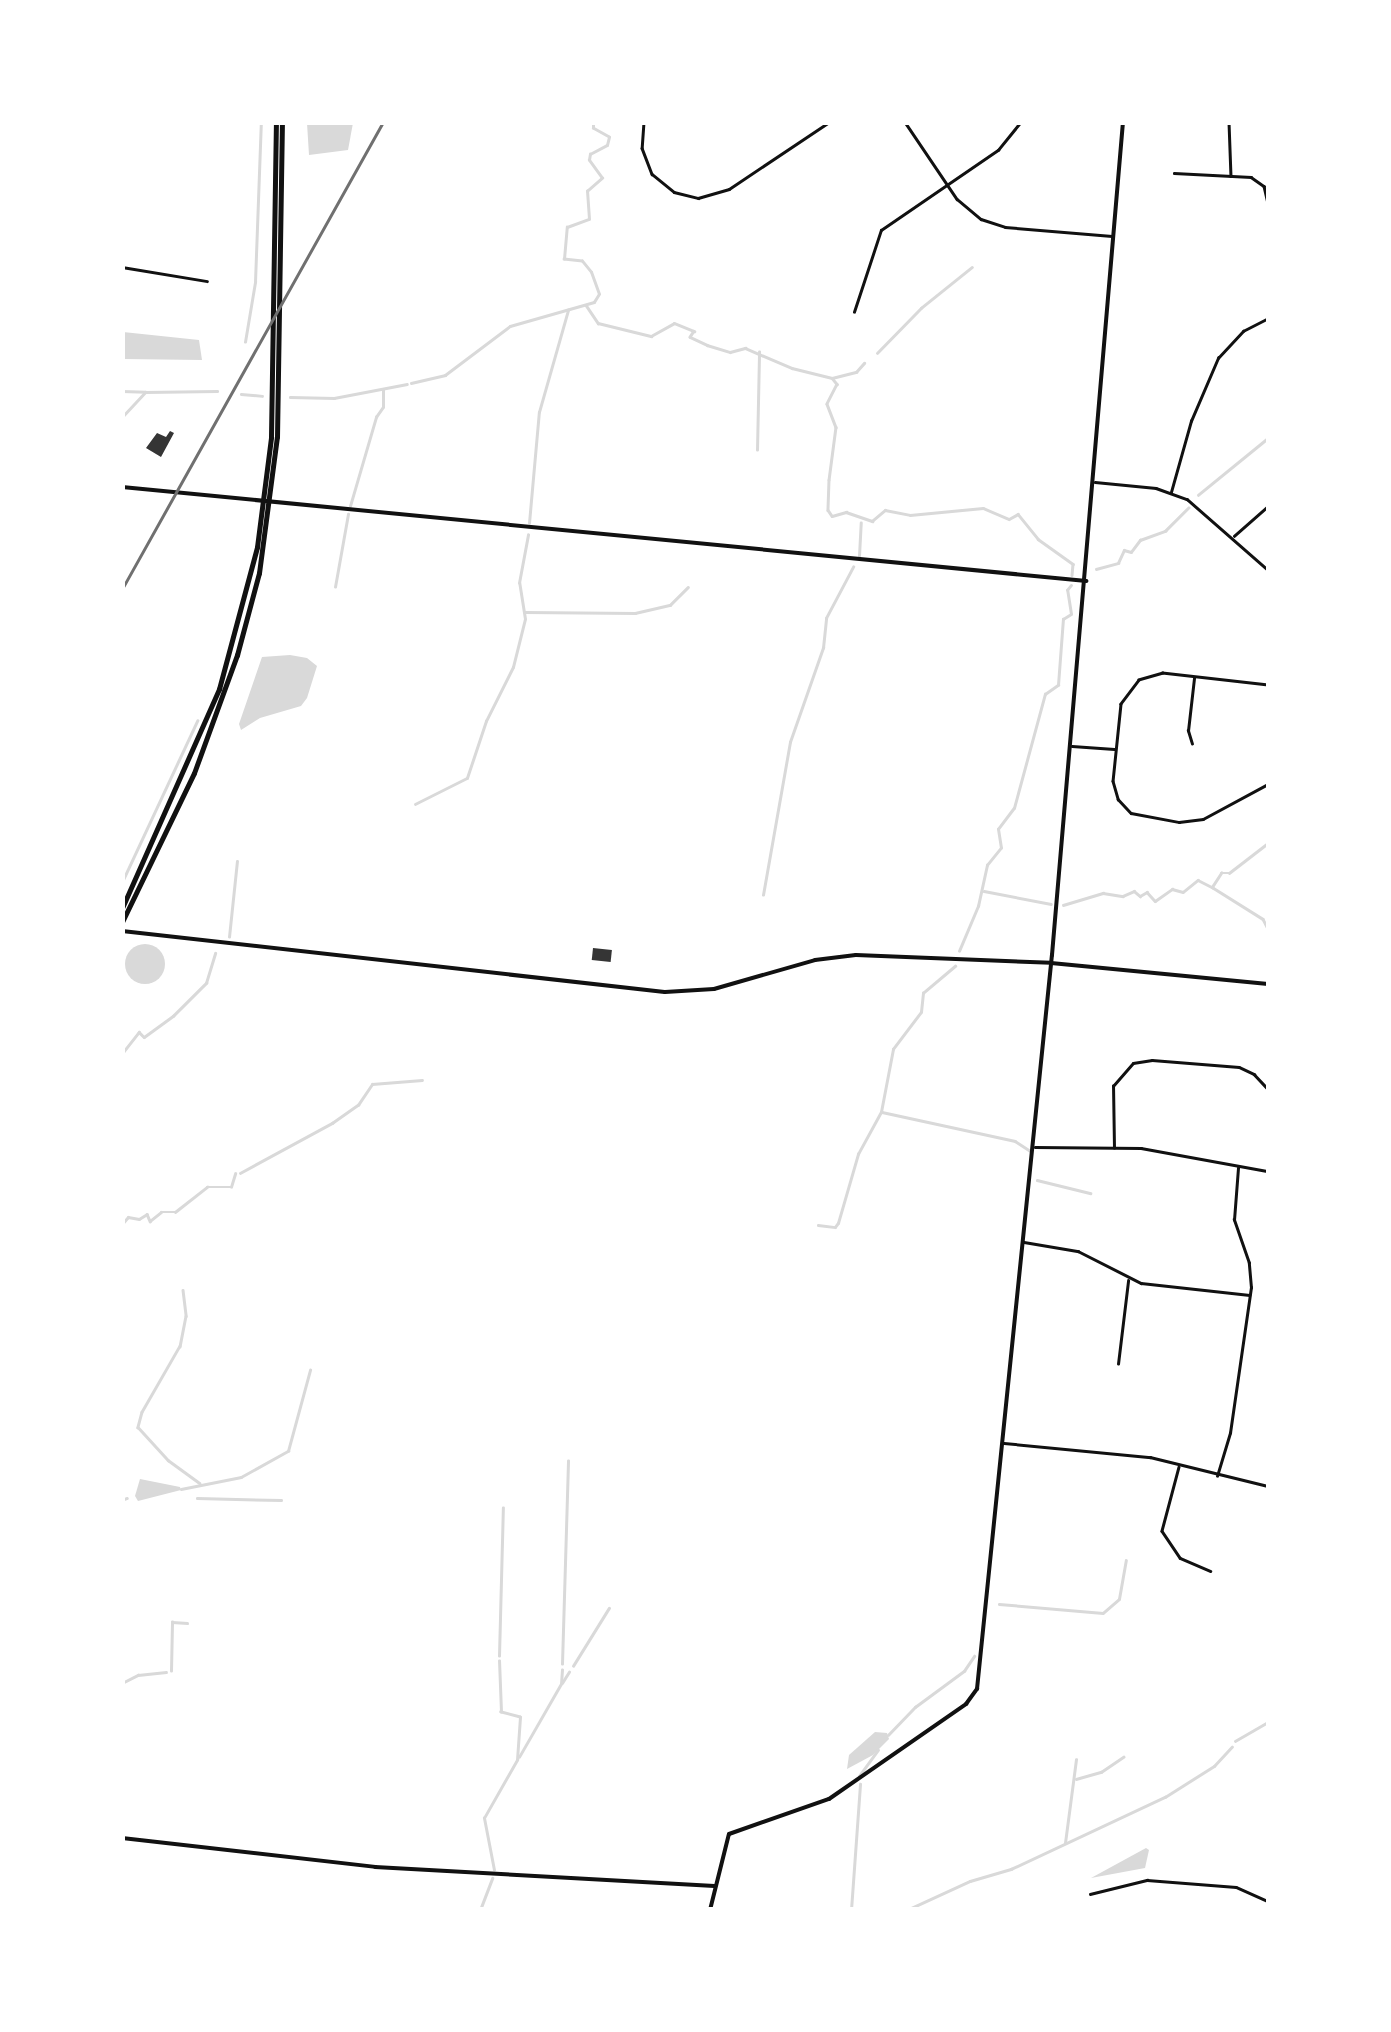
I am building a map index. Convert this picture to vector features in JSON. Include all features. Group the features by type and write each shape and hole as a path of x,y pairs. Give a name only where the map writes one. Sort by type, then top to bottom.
{"highway":[{"path":"270,487 279,122"},
{"path":"122,922 194,773 227,686 252,602 270,487 280,340 277,280"},
{"path":"122,908 173,802 219,689 265,518"}],"street":[{"path":"644,122 642,148 652,174 674,192 698,198 729,189 829,122"},
{"path":"905,122 967,210 996,225 1113,236"},
{"path":"854,312 876,236 1004,145 1020,122"},
{"path":"710,1910 723,1846 733,1830 829,1799 973,1698 1051,963 1123,122"},
{"path":"1229,122 1231,176"},
{"path":"1174,173 1260,182 1268,203"},
{"path":"122,267 207,281"},
{"path":"1171,492 1191,422 1218,358 1243,331 1268,318"},
{"path":"1094,482 1171,492 1201,508 1268,570"},
{"path":"122,487 1086,581"},
{"path":"1233,536 1268,506"},
{"path":"1268,685 1156,674 1134,684 1121,704 1115,793 1126,809 1144,818 1179,822 1204,819 1268,784"},
{"path":"1192,744 1188,730 1194,677"},
{"path":"1071,746 1115,750"},
{"path":"122,931 677,993 714,989 844,955 1051,963 1268,984"},
{"path":"1114,1148 1112,1091 1119,1075 1134,1064 1152,1060 1239,1068 1254,1074 1268,1090"},
{"path":"1033,1147 1161,1151 1268,1171"},
{"path":"1216,1476 1230,1433 1251,1295 1249,1263 1234,1220 1238,1168"},
{"path":"1024,1242 1085,1254 1128,1280 1251,1295"},
{"path":"1118,1364 1128,1280"},
{"path":"1003,1442 1116,1452 1268,1486"},
{"path":"1179,1465 1162,1531 1180,1558 1210,1572"},
{"path":"122,1838 399,1869 714,1886"},
{"path":"1090,1894 1148,1880 1236,1887 1268,1901"}],"shaded area":[{"path":"307,123 353,123 348,150 309,155"},
{"path":"123,332 199,340 202,360 123,359"},
{"path":"262,657 307,658 317,666 307,698 301,706 260,718 241,730 239,724"},
{"path":"145,944 159,950 165,964 159,978 145,984 131,978 125,964 131,950"},
{"path":"140,1479 181,1490 138,1501 135,1496"},
{"path":"875,1732 887,1733 889,1739 873,1755 847,1769 849,1755"},
{"path":"1146,1848 1149,1850 1145,1868 1091,1878"}],"building":[{"path":"170,431 174,433 161,457 146,448 157,433 166,437"},
{"path":"593,948 612,950 611,962 592,960"}],"waterway":[{"path":"245,342 255,282 261,122"},
{"path":"411,383 445,375 510,326 594,302 599,294 591,272 582,261 564,259 567,227 589,219 587,191 602,178 589,160 590,154 607,145 609,137 593,128 593,122"},
{"path":"877,353 921,308 972,267"},
{"path":"586,305 598,323 651,336 674,323 694,331 690,337 707,345 730,352 745,348 792,368 832,378 837,384 827,404 836,427 829,480 828,510 832,516 846,512 872,521 885,510 910,515 983,508 1009,519 1018,514 1038,539 1073,564 1072,575"},
{"path":"529,523 539,412 568,310"},
{"path":"757,450 759,352"},
{"path":"832,378 856,372 864,363"},
{"path":"290,397 334,398 407,384"},
{"path":"350,506 376,417 383,407 383,390"},
{"path":"122,391 145,392"},
{"path":"122,417 145,392 217,391"},
{"path":"241,394 262,396"},
{"path":"1198,495 1268,438"},
{"path":"1096,569 1118,563 1124,550 1131,552 1140,540 1165,531 1188,508"},
{"path":"335,587 348,514"},
{"path":"859,556 861,523"},
{"path":"415,804 467,778 486,721 513,667 525,619 519,583 528,535"},
{"path":"763,895 790,742 823,648 826,618 853,567"},
{"path":"959,951 978,906 987,865 1001,848 998,829 1014,808 1045,694 1058,685 1063,619 1071,614 1067,590 1071,585"},
{"path":"525,612 635,613 670,605 688,587"},
{"path":"122,882 197,721"},
{"path":"1063,905 1103,893 1123,896 1134,891 1140,896 1147,892 1155,901 1172,889 1183,892 1198,880 1212,887 1221,873 1229,873 1268,843"},
{"path":"229,937 237,861"},
{"path":"1212,887 1263,919 1268,929"},
{"path":"984,891 1051,904"},
{"path":"122,1043 124,1051 139,1032 144,1037 173,1016 206,983 215,953"},
{"path":"818,1225 835,1227 838,1223 858,1154 881,1112 893,1049 921,1012 923,993 955,966"},
{"path":"240,1173 332,1123 358,1105 372,1084 422,1080"},
{"path":"882,1112 1015,1141 1029,1150"},
{"path":"122,1224 128,1217 139,1219 147,1214 150,1221 161,1212 175,1212 207,1187 231,1187 235,1174"},
{"path":"1037,1180 1090,1193"},
{"path":"183,1290 186,1316 180,1346 142,1412 138,1427 168,1460 200,1483"},
{"path":"181,1489 241,1477 288,1451 310,1370"},
{"path":"562,1664 568,1461"},
{"path":"122,1500 127,1498"},
{"path":"197,1498 281,1500"},
{"path":"499,1656 503,1508"},
{"path":"999,1604 1103,1613 1119,1599 1126,1561"},
{"path":"573,1666 609,1608"},
{"path":"171,1671 172,1622 187,1623"},
{"path":"888,1735 915,1707 964,1671 974,1656"},
{"path":"494,1870 484,1818 517,1760 520,1717 501,1712 499,1661"},
{"path":"519,1757 561,1684 562,1670"},
{"path":"122,1683 138,1675 166,1672"},
{"path":"562,1683 569,1672"},
{"path":"1235,1741 1268,1722"},
{"path":"907,1910 970,1881 1011,1869 1165,1797 1214,1766 1232,1747"},
{"path":"859,1776 878,1750"},
{"path":"1076,1779 1101,1772 1123,1757"},
{"path":"1065,1843 1076,1760"},
{"path":"851,1910 860,1784"},
{"path":"480,1910 492,1878"}],"railway":[{"path":"122,589 383,122"}]}
